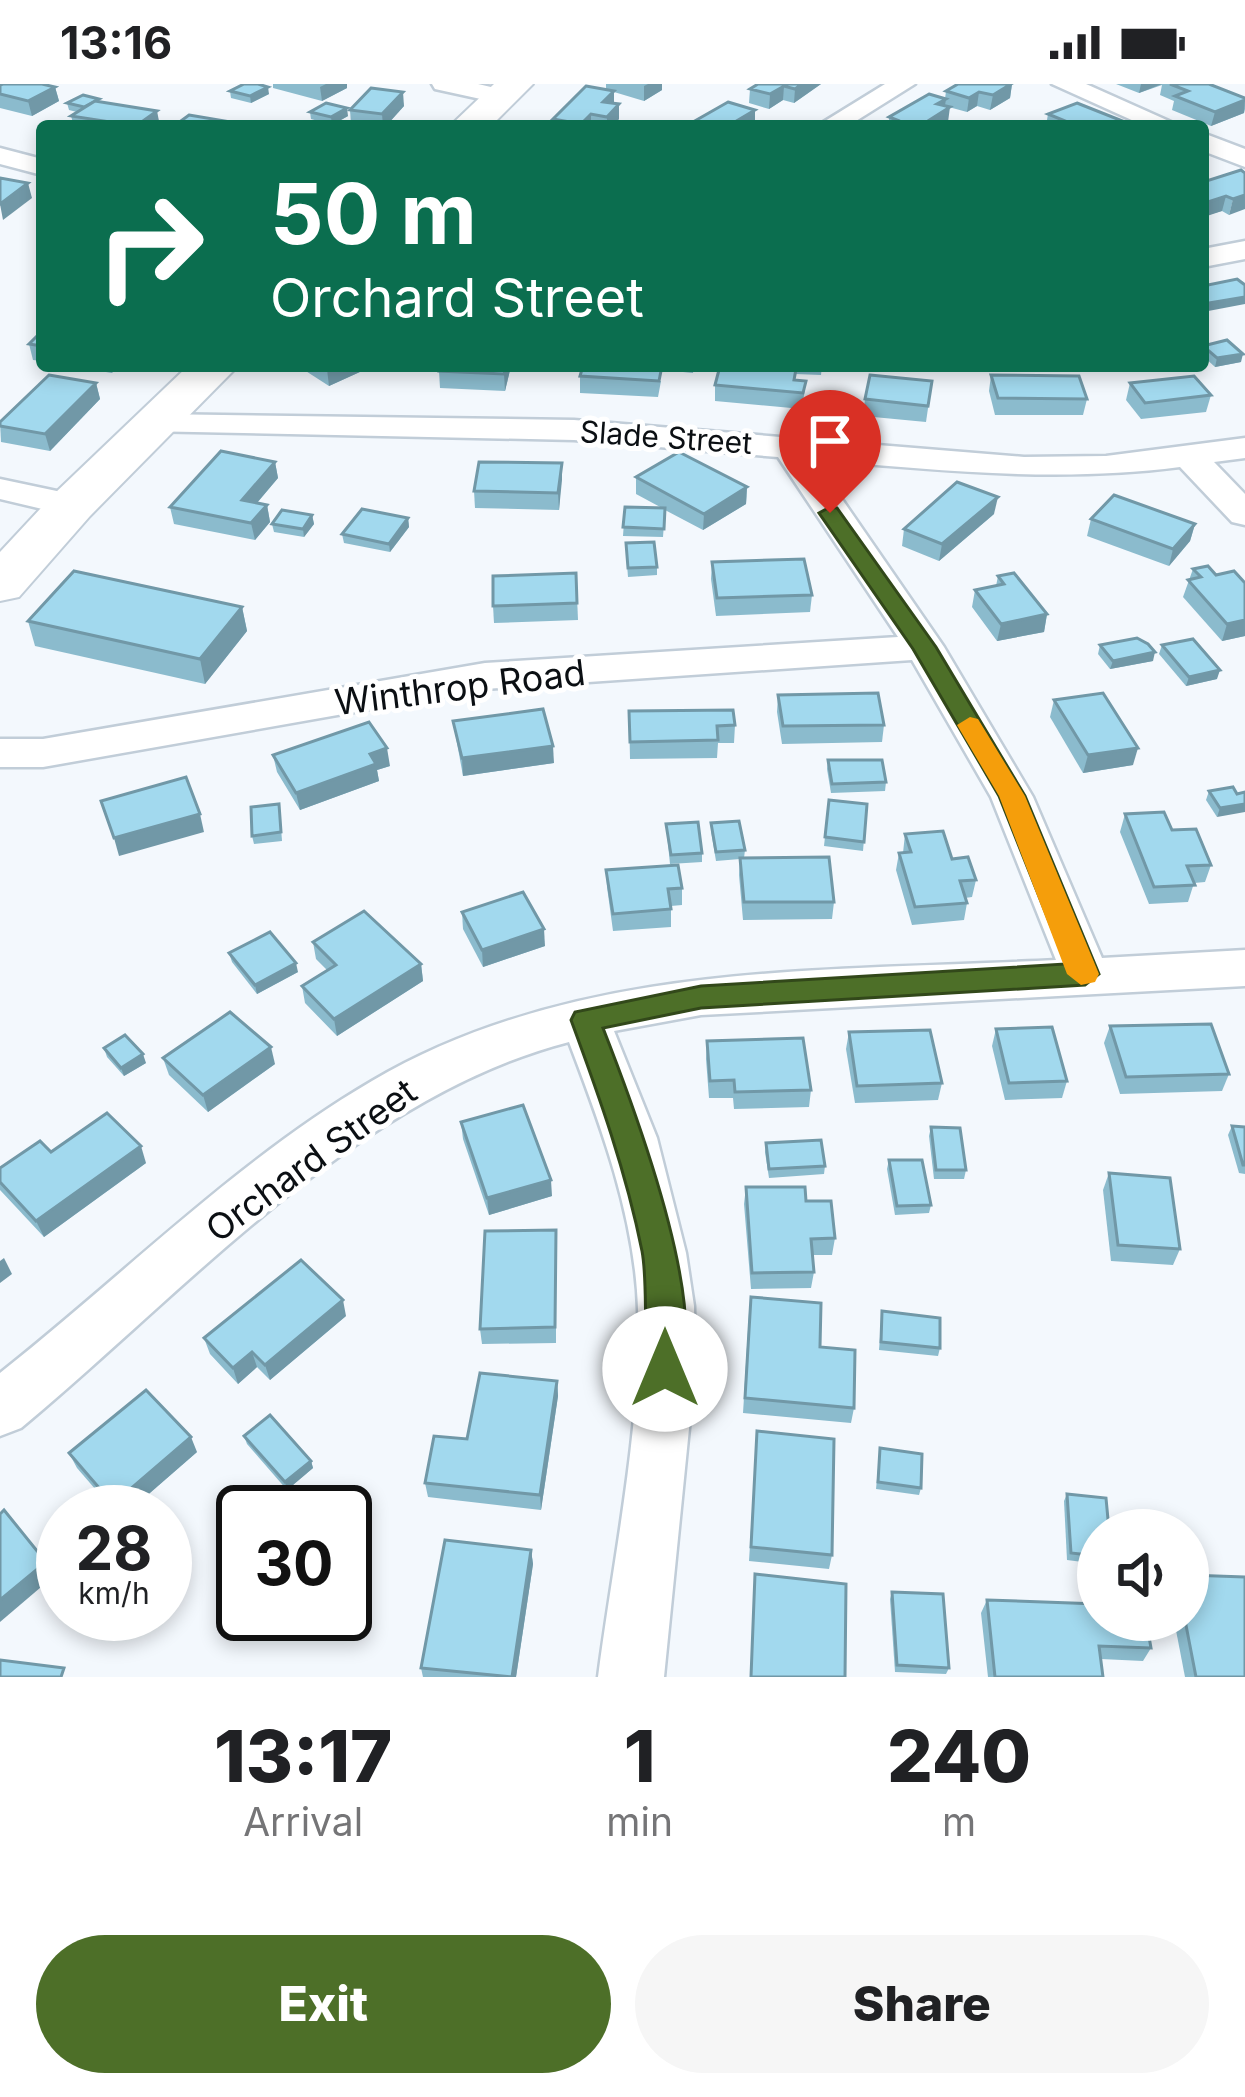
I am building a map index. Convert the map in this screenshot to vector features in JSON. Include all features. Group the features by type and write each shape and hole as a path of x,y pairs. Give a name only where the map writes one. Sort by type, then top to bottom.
{"main road":[{"path":"475,120 507,90"},
{"path":"0,585 72,505 209,372"}],"street":[{"path":"444,84 507,90"},
{"path":"840,120 903,84"},
{"path":"1064,84 1152,120"},
{"path":"1209,144 1245,159"},
{"path":"0,156 36,165"},
{"path":"1209,257 1245,250"},
{"name":"Slade Street","path":"157,424 574,430 1024,467 1106,466 1245,448"},
{"path":"788,446 924,647 1012,796 1085,974"},
{"path":"1190,457 1245,514"},
{"path":"0,489 72,505"},
{"name":"Winthrop Road","path":"0,753 66,749 485,676 924,647"},
{"name":"Orchard Street","path":"0,1409 269,1183 359,1117 423,1077 503,1044 585,1020 701,997 1245,968"},
{"path":"585,1020 631,1138 659,1253 666,1306 665,1369 631,1677"}],"building":[{"path":"3,84 55,87 28,101 0,94"},
{"path":"244,84 268,87 250,96 230,91"},
{"path":"758,84 802,84 770,94 750,89"},
{"path":"958,84 1011,84 993,95 979,92 969,98 946,91"},
{"path":"1170,84 1209,84 1245,100 1215,112 1175,96 1188,91"},
{"path":"586,86 614,91 603,102 619,104 607,117 553,119"},
{"path":"371,88 403,92 382,114 350,110"},
{"path":"929,94 946,99 937,104 950,107 929,120 889,117"},
{"path":"83,95 99,99 84,107 67,103"},
{"path":"95,101 157,111 144,120 71,116"},
{"path":"728,102 755,110 738,120 696,120"},
{"path":"326,103 347,108 331,117 310,112"},
{"path":"1077,103 1120,120 1062,120 1048,114"},
{"path":"189,115 219,120 182,120"},
{"path":"1241,170 1245,195 1209,202 1209,180"},
{"path":"0,178 28,183 0,204"},
{"path":"1237,279 1245,285 1245,297 1209,303 1209,285"},
{"path":"1227,340 1243,354 1217,358 1209,344"},
{"path":"581,372 661,372 659,381 580,376"},
{"path":"718,372 795,372 794,380 806,381 803,393 715,385"},
{"path":"49,375 96,383 45,434 0,426 0,422"},
{"path":"870,375 932,381 928,406 865,399"},
{"path":"991,375 1079,376 1087,399 998,398"},
{"path":"1194,376 1211,395 1145,403 1130,383"},
{"path":"221,451 275,462 242,500 267,505 251,523 170,507"},
{"path":"679,452 747,487 704,514 636,477"},
{"path":"479,462 562,463 558,493 474,491"},
{"path":"957,482 998,497 942,544 904,529"},
{"path":"1114,495 1195,524 1173,549 1091,519"},
{"path":"625,507 665,508 664,529 623,527"},
{"path":"362,509 408,518 389,544 342,534"},
{"path":"282,510 312,515 303,529 272,524"},
{"path":"654,542 657,567 628,568 626,543"},
{"path":"804,559 812,595 717,598 712,562"},
{"path":"1208,566 1216,575 1234,571 1245,583 1245,620 1227,624 1188,580 1201,577 1193,569"},
{"path":"74,571 242,607 200,659 28,621"},
{"path":"576,573 577,603 493,606 493,576"},
{"path":"1014,573 1047,614 1001,624 975,590 1004,584 998,576"},
{"path":"1137,638 1155,652 1113,661 1100,645"},
{"path":"1193,639 1220,670 1189,677 1162,645"},
{"path":"878,693 884,725 783,726 778,695"},
{"path":"1103,693 1138,748 1088,755 1054,700"},
{"path":"543,709 553,746 462,758 453,721"},
{"path":"733,710 735,725 717,726 718,740 630,742 629,711"},
{"path":"369,722 387,748 370,754 376,764 296,793 273,755"},
{"path":"828,760 882,760 886,782 832,784"},
{"path":"186,777 200,814 114,838 101,801"},
{"path":"1233,787 1237,794 1245,792 1245,804 1220,808 1209,791"},
{"path":"829,800 867,804 864,842 825,837"},
{"path":"279,804 281,832 252,836 251,807"},
{"path":"1164,812 1172,830 1196,829 1211,865 1187,866 1195,885 1154,887 1125,814"},
{"path":"739,821 745,850 716,852 711,823"},
{"path":"698,822 702,853 671,855 666,824"},
{"path":"943,831 952,859 968,857 976,880 960,881 967,903 915,907 899,853 911,852 905,834"},
{"path":"829,857 834,902 744,902 740,858"},
{"path":"678,865 682,888 668,889 671,909 613,914 606,870"},
{"path":"523,892 544,929 482,950 462,912"},
{"path":"364,911 421,964 334,1019 302,986 336,965 313,942"},
{"path":"270,932 296,963 255,985 229,953"},
{"path":"230,1012 271,1047 203,1095 163,1058"},
{"path":"1211,1024 1229,1074 1126,1077 1110,1026"},
{"path":"1052,1027 1067,1081 1009,1083 996,1029"},
{"path":"930,1030 942,1083 857,1086 849,1032"},
{"path":"125,1035 143,1054 121,1068 104,1048"},
{"path":"803,1038 811,1090 735,1092 734,1080 710,1081 707,1041"},
{"path":"523,1105 551,1180 487,1198 461,1122"},
{"path":"107,1113 141,1146 36,1221 0,1182 0,1168 40,1141 51,1152"},
{"path":"1232,1126 1245,1127 1245,1165 1243,1165"},
{"path":"931,1127 960,1128 966,1170 936,1170"},
{"path":"821,1140 825,1166 769,1169 766,1143"},
{"path":"889,1160 922,1160 931,1205 897,1206"},
{"path":"1109,1173 1170,1178 1180,1249 1118,1245"},
{"path":"746,1187 805,1187 806,1201 831,1201 835,1238 811,1239 814,1272 752,1273"},
{"path":"556,1230 555,1327 480,1329 485,1231"},
{"path":"301,1260 343,1300 265,1365 252,1352 233,1368 204,1338"},
{"path":"751,1297 821,1303 820,1347 855,1350 854,1408 745,1398"},
{"path":"882,1311 940,1318 940,1348 881,1342"},
{"path":"480,1373 557,1381 540,1495 425,1483 434,1436 467,1439"},
{"path":"146,1390 191,1437 135,1485 97,1485 69,1453"},
{"path":"270,1415 311,1461 285,1482 244,1436"},
{"path":"757,1431 834,1439 832,1555 751,1547"},
{"path":"880,1448 922,1454 921,1488 878,1482"},
{"path":"1067,1494 1106,1498 1107,1509 1077,1509 1077,1554 1071,1553"},
{"path":"4,1510 36,1550 36,1570 0,1600 0,1514"},
{"path":"445,1540 531,1550 512,1677 421,1668"},
{"path":"755,1574 846,1584 845,1677 751,1677"},
{"path":"1209,1576 1245,1577 1245,1677 1196,1677 1189,1641 1209,1641"},
{"path":"892,1592 943,1594 949,1668 897,1665"},
{"path":"987,1600 1077,1603 1077,1641 1150,1641 1151,1648 1099,1646 1103,1677 995,1677"},
{"path":"0,1660 64,1668 61,1677 0,1677"}],"slow traffic":[{"path":"970,725 1012,796 1085,974 1081,974"}],"route":[{"path":"665,1369 666,1306 659,1253 631,1138 585,1020 701,997 1085,974 1012,796 924,647 830,513"}]}
